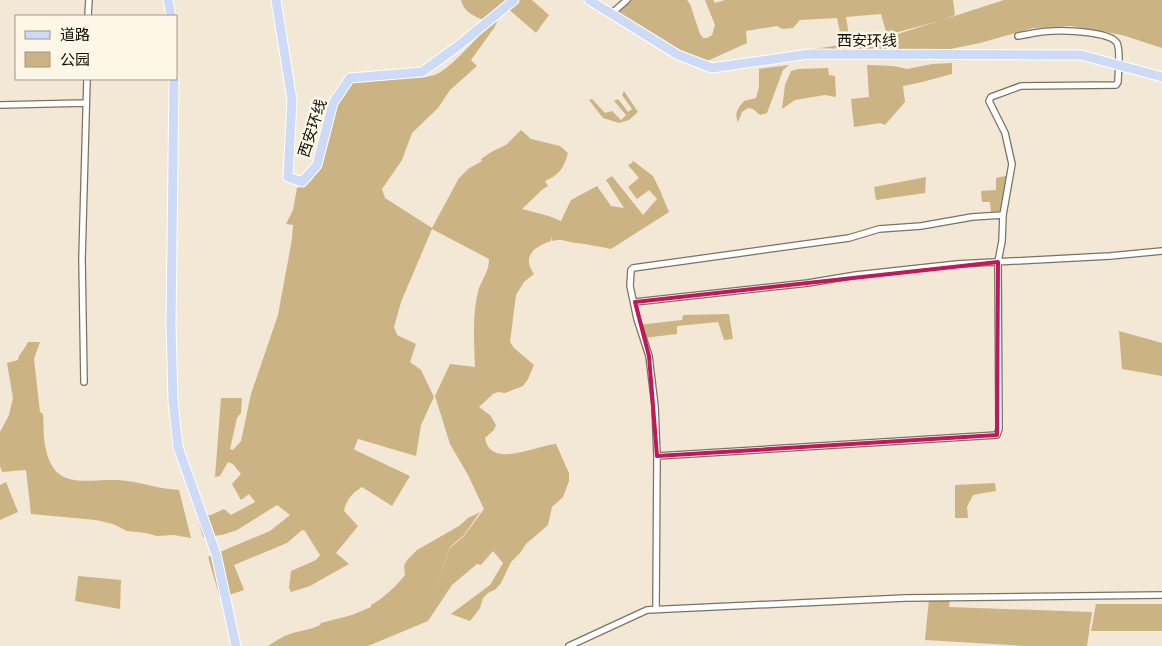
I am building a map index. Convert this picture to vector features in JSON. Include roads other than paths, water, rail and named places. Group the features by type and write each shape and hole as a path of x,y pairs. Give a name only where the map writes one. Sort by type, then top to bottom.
{"main road":[{"path":"168,0 171,15"},
{"name":"西安环线","path":"276,0 292,100 288,177 302,182 317,165 332,103 350,78 422,72 458,46 514,0"},
{"name":"西安环线","path":"589,0 678,55 712,68 809,54 1081,55 1162,77"},
{"path":"174,80 171,324 173,401 178,447 216,554 236,646"}],"street":[{"path":"88,15 89,0"},
{"path":"612,13 627,0"},
{"path":"657,456 997,435 998,262 1002,241 1003,215 1012,164 1005,133 989,100 990,97 1021,86 1116,85 1118,82 1118,48 1116,41 1110,37 1055,30 1018,36"},
{"path":"84,382 82,259 87,80"},
{"path":"0,106 86,103"},
{"path":"656,610 657,456 655,406 649,356 637,319 635,302 630,286 631,270 634,268 849,238 879,229 921,226 972,217 1003,215"},
{"path":"635,302 808,283 856,275 998,262 1110,256 1162,251"},
{"path":"569,646 647,610 905,598 1162,595"}]}
